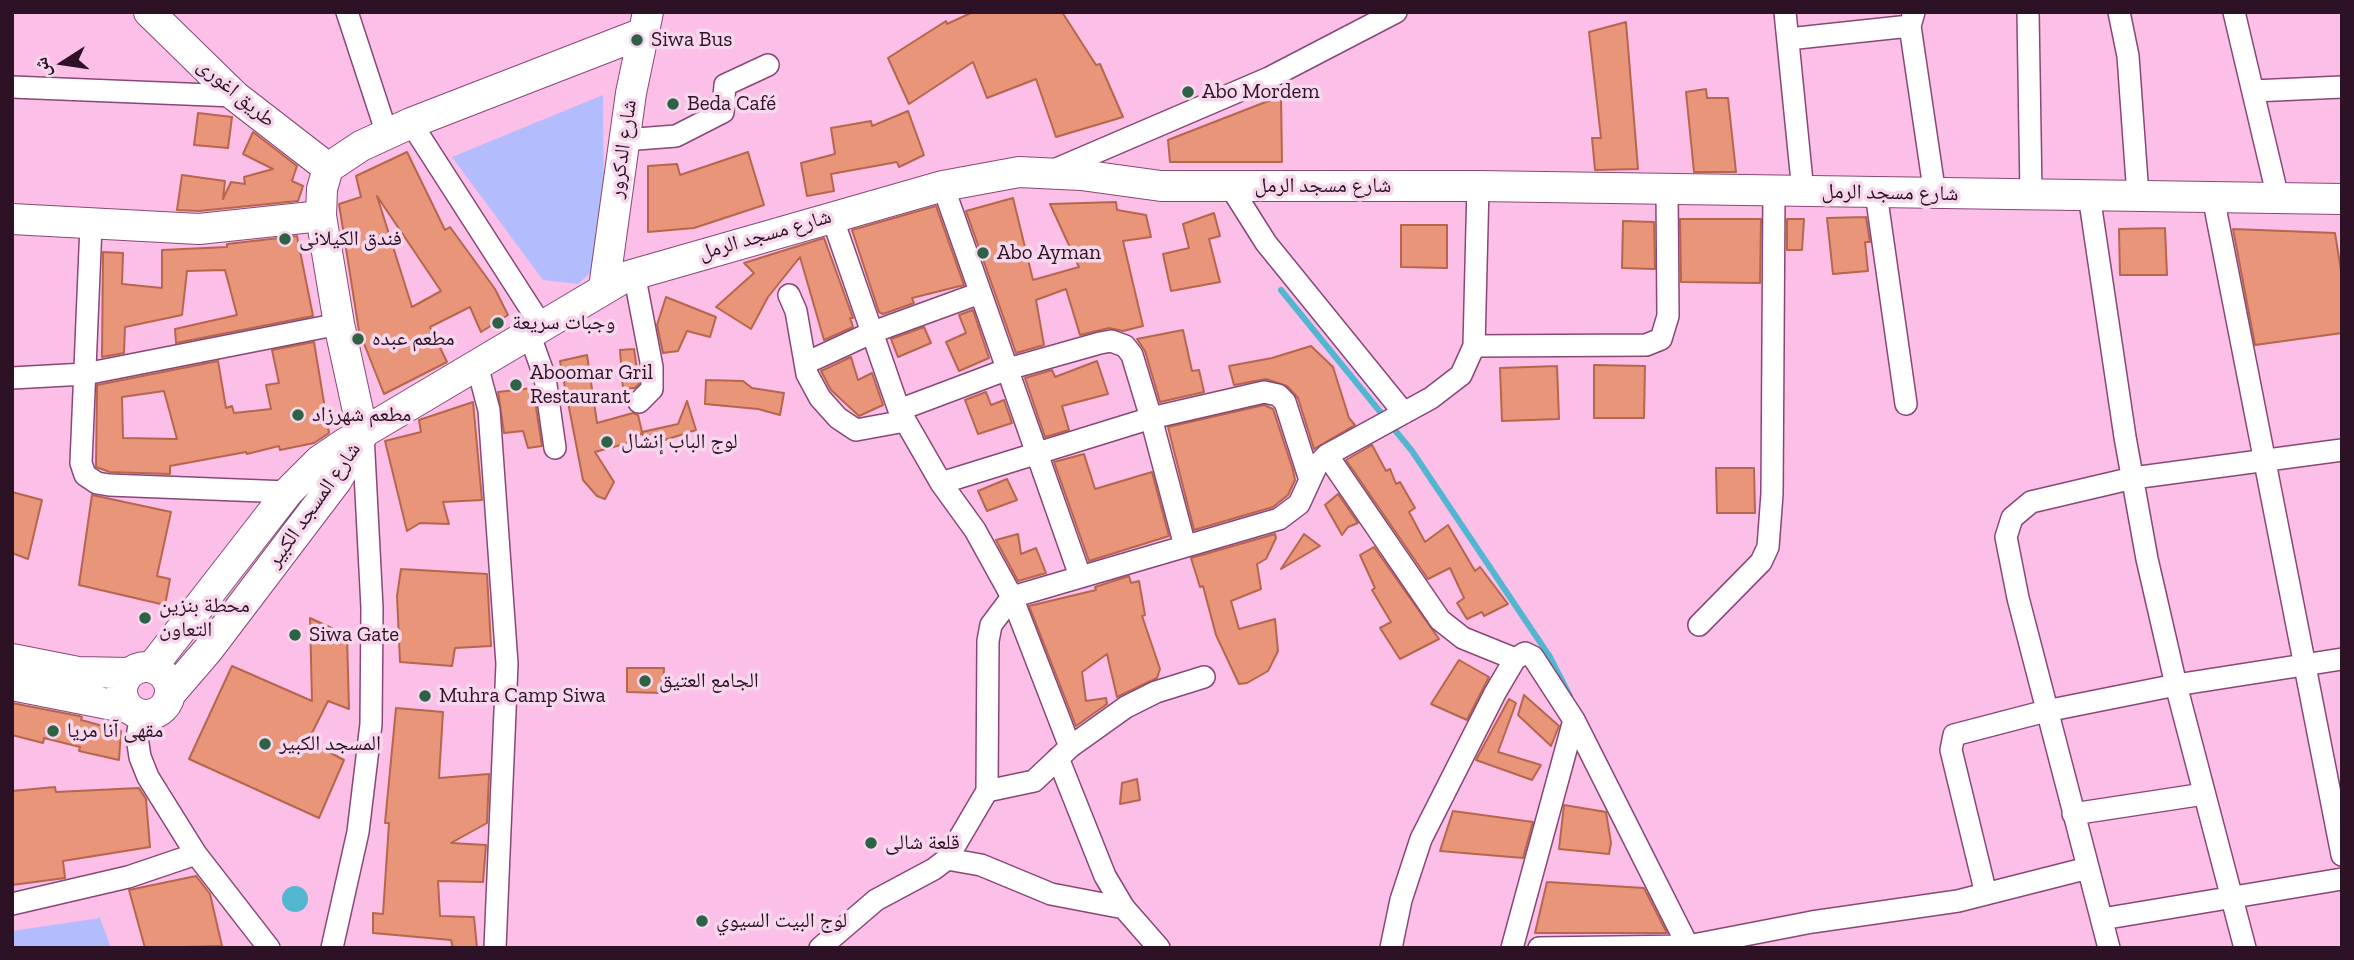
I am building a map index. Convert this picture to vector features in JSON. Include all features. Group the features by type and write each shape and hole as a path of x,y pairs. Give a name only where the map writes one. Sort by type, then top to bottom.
{"street":[{"name":"طريق اغورى","path":"149,12 235,96 328,168"},
{"path":"347,12 399,129 535,329 555,447"},
{"path":"1049,172 1269,78 1396,12"},
{"path":"1699,625 1760,562 1768,547 1788,192 1788,39 1785,12"},
{"path":"2028,12 2031,194"},
{"path":"2119,12 2133,105 2138,196"},
{"path":"2234,12 2278,198"},
{"path":"1788,39 1912,19 1935,195"},
{"path":"332,948 358,832 371,724 372,608 363,434 339,324 321,216 322,189 328,168 361,146 646,22"},
{"name":"شارع الدكرور","path":"604,288 624,140 646,22"},
{"path":"624,140 676,136 723,112 725,85 768,65"},
{"path":"12,86 235,96"},
{"path":"2253,91 2342,87"},
{"name":"شارع مسجد الرمل","path":"363,434 604,288 634,273 943,186 1019,172 1049,172 1161,186 1478,186 1935,195 2342,199"},
{"path":"943,186 1080,576"},
{"path":"1230,186 1266,243 1404,413"},
{"path":"820,948 876,900 934,869 947,859 987,791 988,641 991,625 1012,597 1290,513 1307,492 1317,466 1327,455 1431,398 1461,374 1469,363 1474,346 1478,186"},
{"path":"1474,346 1646,345 1661,339 1668,316 1667,190"},
{"path":"1876,193 1906,404"},
{"path":"2089,195 2147,559 2176,685 2245,948"},
{"path":"2213,197 2342,855"},
{"path":"12,219 199,229 321,216"},
{"path":"832,217 902,416 941,483 975,530 1012,597 1105,876 1124,908 1159,948"},
{"path":"90,225 81,463 90,481 109,485 288,492"},
{"path":"634,273 652,367 652,389 639,402"},
{"path":"806,363 873,332 980,293"},
{"path":"789,295 796,311 807,374 820,398 838,418 856,430 902,416 1008,369 1100,343 1119,343 1132,355 1185,546"},
{"path":"12,378 85,374 339,324"},
{"path":"477,365 489,410 491,475 507,664 495,948"},
{"path":"941,483 1151,418 1265,392 1278,395 1285,402 1310,480"},
{"name":"شارع المسجد الكبير","path":"141,670 288,492 319,461 363,434"},
{"name":"شارع المسجد الكبير","path":"171,693 208,650 337,480 363,434"},
{"path":"2109,948 2018,598 2006,537 2007,528 2012,518 2031,502 2133,478 2342,450"},
{"path":"1327,455 1440,620 1463,638 1515,659"},
{"path":"1391,948 1401,900 1421,839 1515,659 1525,653 1532,657 1574,720 1688,947"},
{"path":"12,659 78,672 141,670 166,676 171,693 162,710 135,711 12,685"},
{"path":"1986,894 1951,742 1962,730 2176,685 2342,659"},
{"path":"141,670 122,690 135,711 140,757 148,777 196,854 269,948"},
{"path":"987,791 1029,783 1064,752 1146,697 1204,677"},
{"path":"1512,948 1574,720"},
{"path":"2073,814 2204,794"},
{"path":"12,904 128,877 196,854"},
{"path":"947,859 981,865 1051,894 1124,908"},
{"path":"1539,948 1688,947 1986,894 2088,867"},
{"path":"2102,919 2342,879"}],"shaded area":[{"path":"603,95 604,245 593,270 578,284 543,280 452,157"},
{"path":"295,886 304,890 308,899 304,908 295,912 286,908 282,899 286,890"},
{"path":"100,918 111,948 12,948 12,931"}],"building":[{"path":"973,12 1062,12 1096,65 1100,64 1123,117 1056,137 1036,79 987,98 973,62 909,104 888,58 946,21 947,24"},
{"path":"1626,22 1638,169 1595,170 1592,138 1601,138 1589,32"},
{"path":"1706,89 1707,98 1728,98 1736,172 1694,172 1686,92"},
{"path":"1281,96 1282,162 1170,162 1168,140"},
{"path":"908,111 924,155 899,167 897,162 831,174 834,191 807,196 801,163 835,154 831,128 871,121 872,126"},
{"path":"198,113 232,117 228,148 194,145"},
{"path":"253,132 297,166 292,181 303,186 298,201 199,211 177,210 182,175 225,181 223,199 231,182 245,184 244,177 273,169 243,154"},
{"path":"407,152 445,230 450,227 495,289 508,315 481,332 470,307 430,327 447,362 384,394 359,331 339,204 361,197 356,176","holes":["377,196 441,291 412,307"]},
{"path":"748,152 764,205 694,228 648,232 648,166 677,164 680,175"},
{"path":"1013,198 1033,280 1079,267 1050,204 1116,202 1117,210 1146,215 1151,237 1123,241 1143,326 1123,331 1109,328 1080,335 1066,289 1036,300 1044,345 1016,353 966,211"},
{"path":"936,206 964,285 912,298 914,303 883,314 879,312 852,230"},
{"path":"1214,213 1220,236 1209,239 1220,282 1171,291 1163,254 1189,248 1183,224"},
{"path":"1866,217 1870,242 1865,242 1868,271 1833,274 1827,218"},
{"path":"1680,219 1761,219 1760,283 1681,282"},
{"path":"1787,219 1804,219 1802,250 1787,250"},
{"path":"1623,221 1654,222 1655,269 1622,268"},
{"path":"1401,225 1447,225 1447,268 1401,267"},
{"path":"2165,228 2167,275 2120,275 2119,229"},
{"path":"2233,229 2335,233 2342,277 2342,333 2255,345"},
{"path":"297,236 313,316 176,343 175,329 237,315 225,270 187,271 182,315 125,327 124,353 102,357 103,252 123,253 122,284 162,288 162,250 227,247 227,244"},
{"path":"824,238 853,318 850,318 853,327 824,340 800,257 768,297 751,329 716,307 754,273 744,263"},
{"path":"666,297 716,317 710,337 687,331 678,351 663,353 657,325"},
{"path":"973,310 989,358 959,371 946,342 966,333 959,315"},
{"path":"924,327 931,343 898,357 891,339"},
{"path":"1183,330 1192,371 1199,370 1204,392 1160,402 1145,351 1137,339"},
{"path":"314,342 329,433 314,443 280,450 279,446 170,466 170,474 110,472 96,467 97,385 218,361 226,408 232,406 234,413 271,409 266,385 279,383 272,350","holes":["164,391 177,439 123,438 122,397"]},
{"path":"1311,346 1333,367 1349,418 1355,425 1314,449 1298,398 1287,386 1266,379 1234,385 1229,366 1272,358"},
{"path":"634,349 639,384 635,388 623,389 620,350"},
{"path":"587,355 597,423 633,413 638,415 642,432 678,424 687,401 696,430 646,446 642,433 628,443 595,452 614,482 605,499 597,496 583,480 560,361"},
{"path":"851,357 858,380 872,373 883,405 859,416 831,390 821,371"},
{"path":"1097,361 1108,394 1062,406 1069,430 1045,437 1025,378 1052,370 1055,377"},
{"path":"1594,365 1645,366 1644,418 1594,418"},
{"path":"1557,366 1559,419 1502,421 1500,368"},
{"path":"706,380 743,381 752,388 784,393 780,415 758,409 705,404"},
{"path":"533,388 542,446 528,448 523,431 504,433 498,392"},
{"path":"986,392 991,405 1004,400 1012,423 978,434 965,400"},
{"path":"473,402 482,500 443,502 449,524 420,523 407,531 385,441 421,432 419,420"},
{"path":"1264,405 1273,409 1293,470 1295,480 1288,495 1273,507 1194,530 1168,427"},
{"path":"1372,445 1386,471 1390,469 1396,484 1400,482 1415,508 1409,512 1425,542 1448,525 1475,571 1480,567 1508,604 1484,616 1482,612 1467,619 1457,603 1464,598 1450,568 1428,579 1346,460"},
{"path":"1084,454 1095,489 1152,472 1169,536 1089,561 1054,462"},
{"path":"1716,468 1754,468 1755,513 1717,513"},
{"path":"1007,479 1017,500 987,511 978,491"},
{"path":"12,492 42,500 28,559 12,553"},
{"path":"1338,494 1358,523 1348,527 1342,535 1325,505"},
{"path":"92,495 171,512 157,576 170,579 165,605 79,585"},
{"path":"1018,534 1021,554 1036,548 1046,573 1018,581 996,540"},
{"path":"1275,534 1276,538 1266,559 1257,564 1261,589 1231,601 1239,629 1275,619 1278,651 1268,671 1247,683 1239,684 1216,635 1203,586 1200,587 1191,558"},
{"path":"1304,534 1320,546 1281,569"},
{"path":"1374,547 1439,639 1400,659 1380,628 1391,622 1372,590 1375,588 1360,555"},
{"path":"401,569 487,574 491,646 455,648 452,666 400,662 397,596"},
{"path":"1129,576 1131,583 1139,581 1145,615 1142,616 1160,669 1157,678 1117,697 1107,654 1082,672 1086,701 1106,698 1107,704 1076,726 1029,606 1096,590 1095,587"},
{"path":"310,618 347,635 349,709 328,701 308,741 344,760 319,818 189,759 232,666 312,701"},
{"path":"1459,660 1489,677 1467,720 1431,704"},
{"name":"الجامع العتيق","path":"627,668 664,668 663,693 627,692"},
{"path":"1524,695 1559,726 1551,746 1518,715"},
{"path":"1509,699 1516,703 1498,752 1541,765 1532,780 1476,760"},
{"path":"12,703 79,716 82,717 81,720 121,731 119,760 79,751 80,747 44,738 43,743 12,735"},
{"path":"396,708 443,712 439,778 489,774 487,823 451,843 486,845 483,882 438,881 440,916 474,917 477,948 453,948 451,940 373,933 373,913 383,914 389,823 385,823"},
{"path":"1137,779 1140,800 1120,804 1122,783"},
{"path":"55,787 56,792 139,788 146,799 150,847 63,861 65,878 12,885 12,791"},
{"path":"1564,805 1606,812 1611,843 1609,854 1559,849"},
{"path":"1453,811 1533,822 1523,858 1440,851"},
{"path":"196,876 210,894 222,946 145,948 129,890"},
{"path":"1547,882 1644,888 1667,933 1535,933"}],"waterway":[{"path":"1281,290 1412,451 1550,657 1570,696"}],"place":[{"name":"Siwa Bus","path":"637,40"},
{"name":"Abo Mordem","path":"1188,92"},
{"name":"Beda Café","path":"673,104"},
{"name":"فندق الكيلانى","path":"285,239"},
{"name":"Abo Ayman","path":"983,253"},
{"name":"وجبات سريعة","path":"498,323"},
{"name":"مطعم عبده","path":"358,339"},
{"name":"Aboomar Gril Restaurant","path":"516,385"},
{"name":"مطعم شهرزاد","path":"298,415"},
{"name":"لوج الباب إنشال","path":"607,442"},
{"name":"محطة بنزين التعاون","path":"145,618"},
{"name":"Siwa Gate","path":"295,635"},
{"name":"الجامع العتيق","path":"645,681"},
{"name":"Muhra Camp Siwa","path":"425,696"},
{"name":"مقهى آنا مريا","path":"53,731"},
{"name":"المسجد الكبير","path":"265,744"},
{"name":"قلعة شالى","path":"871,843"},
{"name":"لوج البيت السيوي","path":"702,921"}]}
